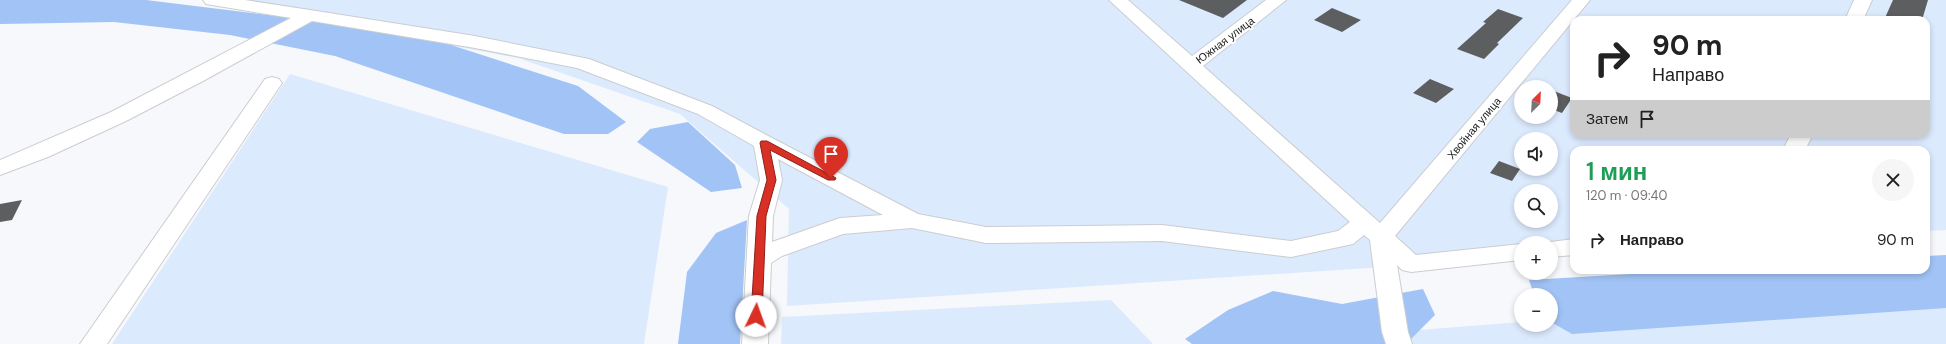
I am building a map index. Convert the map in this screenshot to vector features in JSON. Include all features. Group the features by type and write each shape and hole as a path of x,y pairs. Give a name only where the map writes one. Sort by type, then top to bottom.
{"street":[{"path":"212,0 475,42 582,63 705,110 764,143 912,220"},
{"path":"1118,0 1411,264 1514,253"},
{"name":"Южная улица","path":"1191,66 1277,0"},
{"name":"Хвойная улица","path":"912,220 986,235 1162,234 1291,250 1373,230 1581,0"},
{"path":"1856,16 1863,0"},
{"path":"0,168 33,155 211,70 310,15"},
{"path":"93,344 272,82"},
{"path":"755,344 762,216 771,180 764,143"},
{"path":"759,259 774,250 840,226 912,220"},
{"path":"1373,230 1395,332 1399,344"},
{"path":"1558,248 1570,247"}],"shaded area":[{"path":"0,0 146,0 294,18 448,44 578,86 626,122 608,134 564,134 335,56 230,35 114,22 0,24"},
{"path":"206,0 1946,0 1946,230 1930,231 1930,146 1570,146 1570,252 1558,246 1558,236 1514,236 1514,258 787,306 789,209 680,114 518,58"},
{"path":"290,74 668,187 644,344 112,344"},
{"path":"688,122 735,165 742,188 711,192 637,142 650,129"},
{"path":"747,220 740,344 678,344 687,272 716,233"},
{"path":"1946,255 1946,308 1572,334 1558,326 1558,288 1532,288 1529,280 1558,280 1558,278 1630,274 1930,274 1930,256"},
{"path":"1946,288 1946,344 1241,344 1514,323 1514,332 1558,332 1558,319"},
{"path":"1423,289 1435,315 1406,344 1192,344 1185,339 1228,310 1273,291 1342,304"},
{"path":"1111,300 1153,344 781,344 782,317"}],"building":[{"path":"1179,0 1247,0 1223,18"},
{"path":"1893,0 1928,0 1923,16 1886,16"},
{"path":"1332,8 1361,20 1342,32 1314,20"},
{"path":"1498,9 1523,18 1497,43 1499,44 1484,59 1457,49 1486,23 1483,22"},
{"path":"1430,79 1454,89 1436,103 1413,93"},
{"path":"1558,93 1570,97 1570,101 1562,113 1558,112"},
{"path":"1499,161 1514,167 1514,176 1515,176 1512,181 1490,173"},
{"path":"22,200 12,220 0,222 0,204"}],"route":[{"path":"756,316 762,216 771,180 764,143 831,178"}]}
